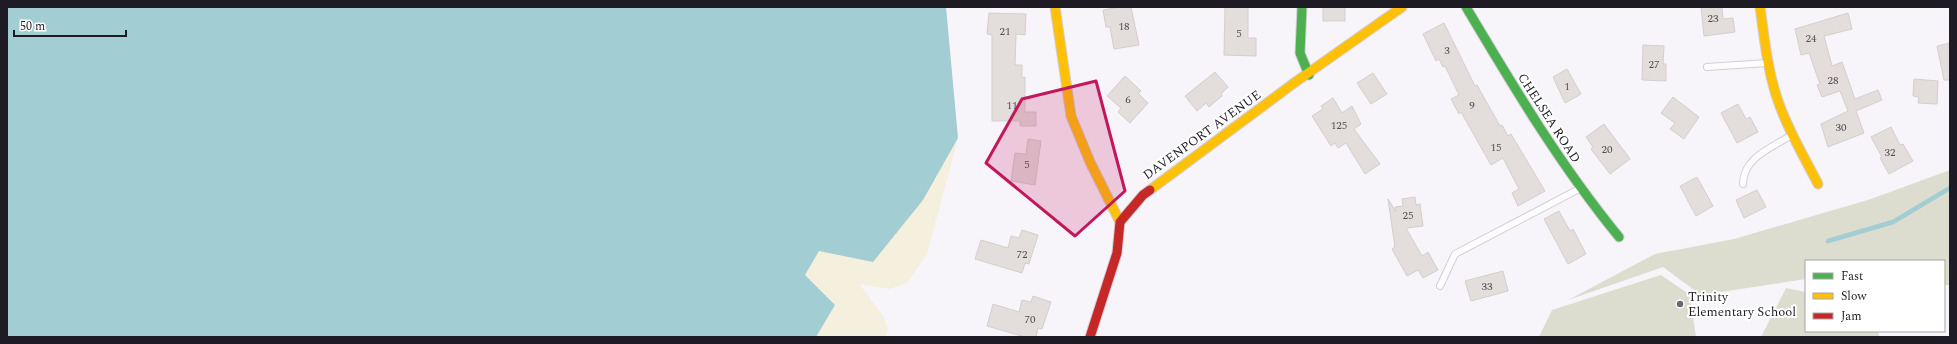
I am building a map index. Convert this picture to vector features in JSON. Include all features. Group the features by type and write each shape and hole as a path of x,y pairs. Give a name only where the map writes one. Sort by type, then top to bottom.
{"street":[{"path":"1055,7 1071,116 1090,162 1120,222 1117,253 1090,337"},
{"path":"1302,7 1300,54 1309,74"},
{"name":"DAVENPORT AVENUE","path":"1120,222 1143,195 1402,7"},
{"name":"CHELSEA ROAD","path":"1466,7 1514,89 1580,188 1619,238"},
{"path":"1760,7 1772,82 1792,134 1818,184"}],"lane":[{"path":"1707,67 1768,63"},
{"path":"1743,184 1744,173 1747,166 1753,160 1792,134"},
{"path":"1440,286 1455,254 1580,188"}],"highlighted area":[{"path":"1096,81 1125,191 1075,236 986,163 1022,99"}],"shaded area":[{"path":"1950,170 1950,285 1945,285 1945,260 1805,260 1805,279 1701,295 1663,267 1568,300 1655,254 1734,239 1871,199"},
{"path":"1661,275 1690,295 1696,337 1539,337 1552,310"},
{"path":"1786,288 1805,292 1805,332 1878,332 1880,337 1761,337"}],"sand":[{"path":"958,138 927,254 907,283 889,289 859,284 883,316 888,328 886,337 816,337 835,305 805,275 819,251 923,200"}],"water":[{"path":"7,7 946,7 958,138 923,200 873,262 819,251 805,275 835,305 816,337 7,337"}],"building":[{"path":"1131,7 1139,45 1114,49 1110,27 1106,27 1103,10"},
{"path":"1225,7 1248,7 1248,38 1256,38 1256,56 1224,55"},
{"path":"1323,7 1345,7 1345,21 1323,21"},
{"path":"1701,7 1722,7 1723,19 1733,18 1735,32 1704,36"},
{"path":"989,13 1026,14 1025,35 1016,34 1015,65 1022,65 1022,78 1025,77 1025,112 1036,112 1036,126 1020,126 1020,121 992,121 992,35 987,34"},
{"path":"1848,13 1852,29 1824,36 1832,66 1842,62 1855,99 1878,90 1882,100 1856,111 1864,133 1828,147 1821,124 1848,111 1840,91 1822,97 1817,85 1820,84 1809,53 1801,55 1795,29"},
{"path":"1444,23 1475,86 1477,85 1500,126 1502,125 1508,136 1511,134 1545,191 1518,206 1512,193 1519,189 1503,158 1491,165 1461,112 1459,114 1451,99 1459,95 1445,66 1443,67 1439,59 1436,61 1423,34"},
{"path":"1950,43 1950,80 1944,80 1937,46"},
{"path":"1643,45 1664,46 1663,64 1666,64 1666,81 1642,80"},
{"path":"1567,69 1581,94 1565,103 1553,77"},
{"path":"1215,72 1228,87 1221,94 1222,96 1209,107 1206,103 1197,111 1185,96"},
{"path":"1373,73 1387,94 1371,104 1357,83"},
{"path":"1125,76 1141,91 1138,93 1148,103 1130,123 1118,112 1121,108 1107,96"},
{"path":"1914,79 1938,81 1937,104 1918,103 1919,97 1913,96"},
{"path":"1673,97 1699,117 1684,139 1670,129 1675,123 1661,113"},
{"path":"1333,98 1342,113 1352,106 1361,124 1354,129 1380,164 1365,174 1346,143 1338,148 1335,143 1331,146 1312,116 1323,109 1321,106"},
{"path":"1738,104 1746,119 1750,117 1758,132 1737,143 1721,113"},
{"path":"1604,124 1630,159 1610,174 1591,149 1593,147 1586,137"},
{"path":"1891,127 1900,145 1903,144 1913,161 1889,174 1871,137"},
{"path":"1028,139 1041,141 1035,185 1011,181 1015,153 1026,154"},
{"path":"1697,177 1713,206 1696,216 1680,186"},
{"path":"1757,190 1766,207 1744,218 1736,200"},
{"path":"1415,197 1416,205 1420,204 1423,226 1406,228 1422,256 1428,252 1438,270 1423,278 1418,270 1407,276 1392,249 1395,247 1388,199 1396,212 1395,207 1403,206 1402,199"},
{"path":"1559,211 1570,231 1573,229 1586,254 1568,264 1544,219"},
{"path":"1022,230 1038,235 1029,264 1025,263 1022,273 975,259 981,240 1008,248 1011,236 1019,238"},
{"path":"1503,271 1508,291 1471,301 1465,281"},
{"path":"1033,296 1051,302 1042,329 1038,328 1036,337 1025,337 987,326 993,304 1019,312 1022,300 1031,302"}],"waterway":[{"path":"1828,241 1893,222 1950,188"}],"traffic: fast":[{"path":"1302,7 1300,53 1309,75"},
{"path":"1466,7 1538,125 1597,210 1619,237"}],"traffic: slow":[{"path":"1055,7 1071,116 1090,162 1120,222"},
{"path":"1150,190 1294,83 1402,7"},
{"path":"1760,7 1764,40 1776,95 1790,129 1818,184"}],"traffic: jam":[{"path":"1090,337 1117,253 1120,222 1143,195 1150,190"}],"place":[{"name":"Trinity Elementary School","path":"1680,304"}]}
